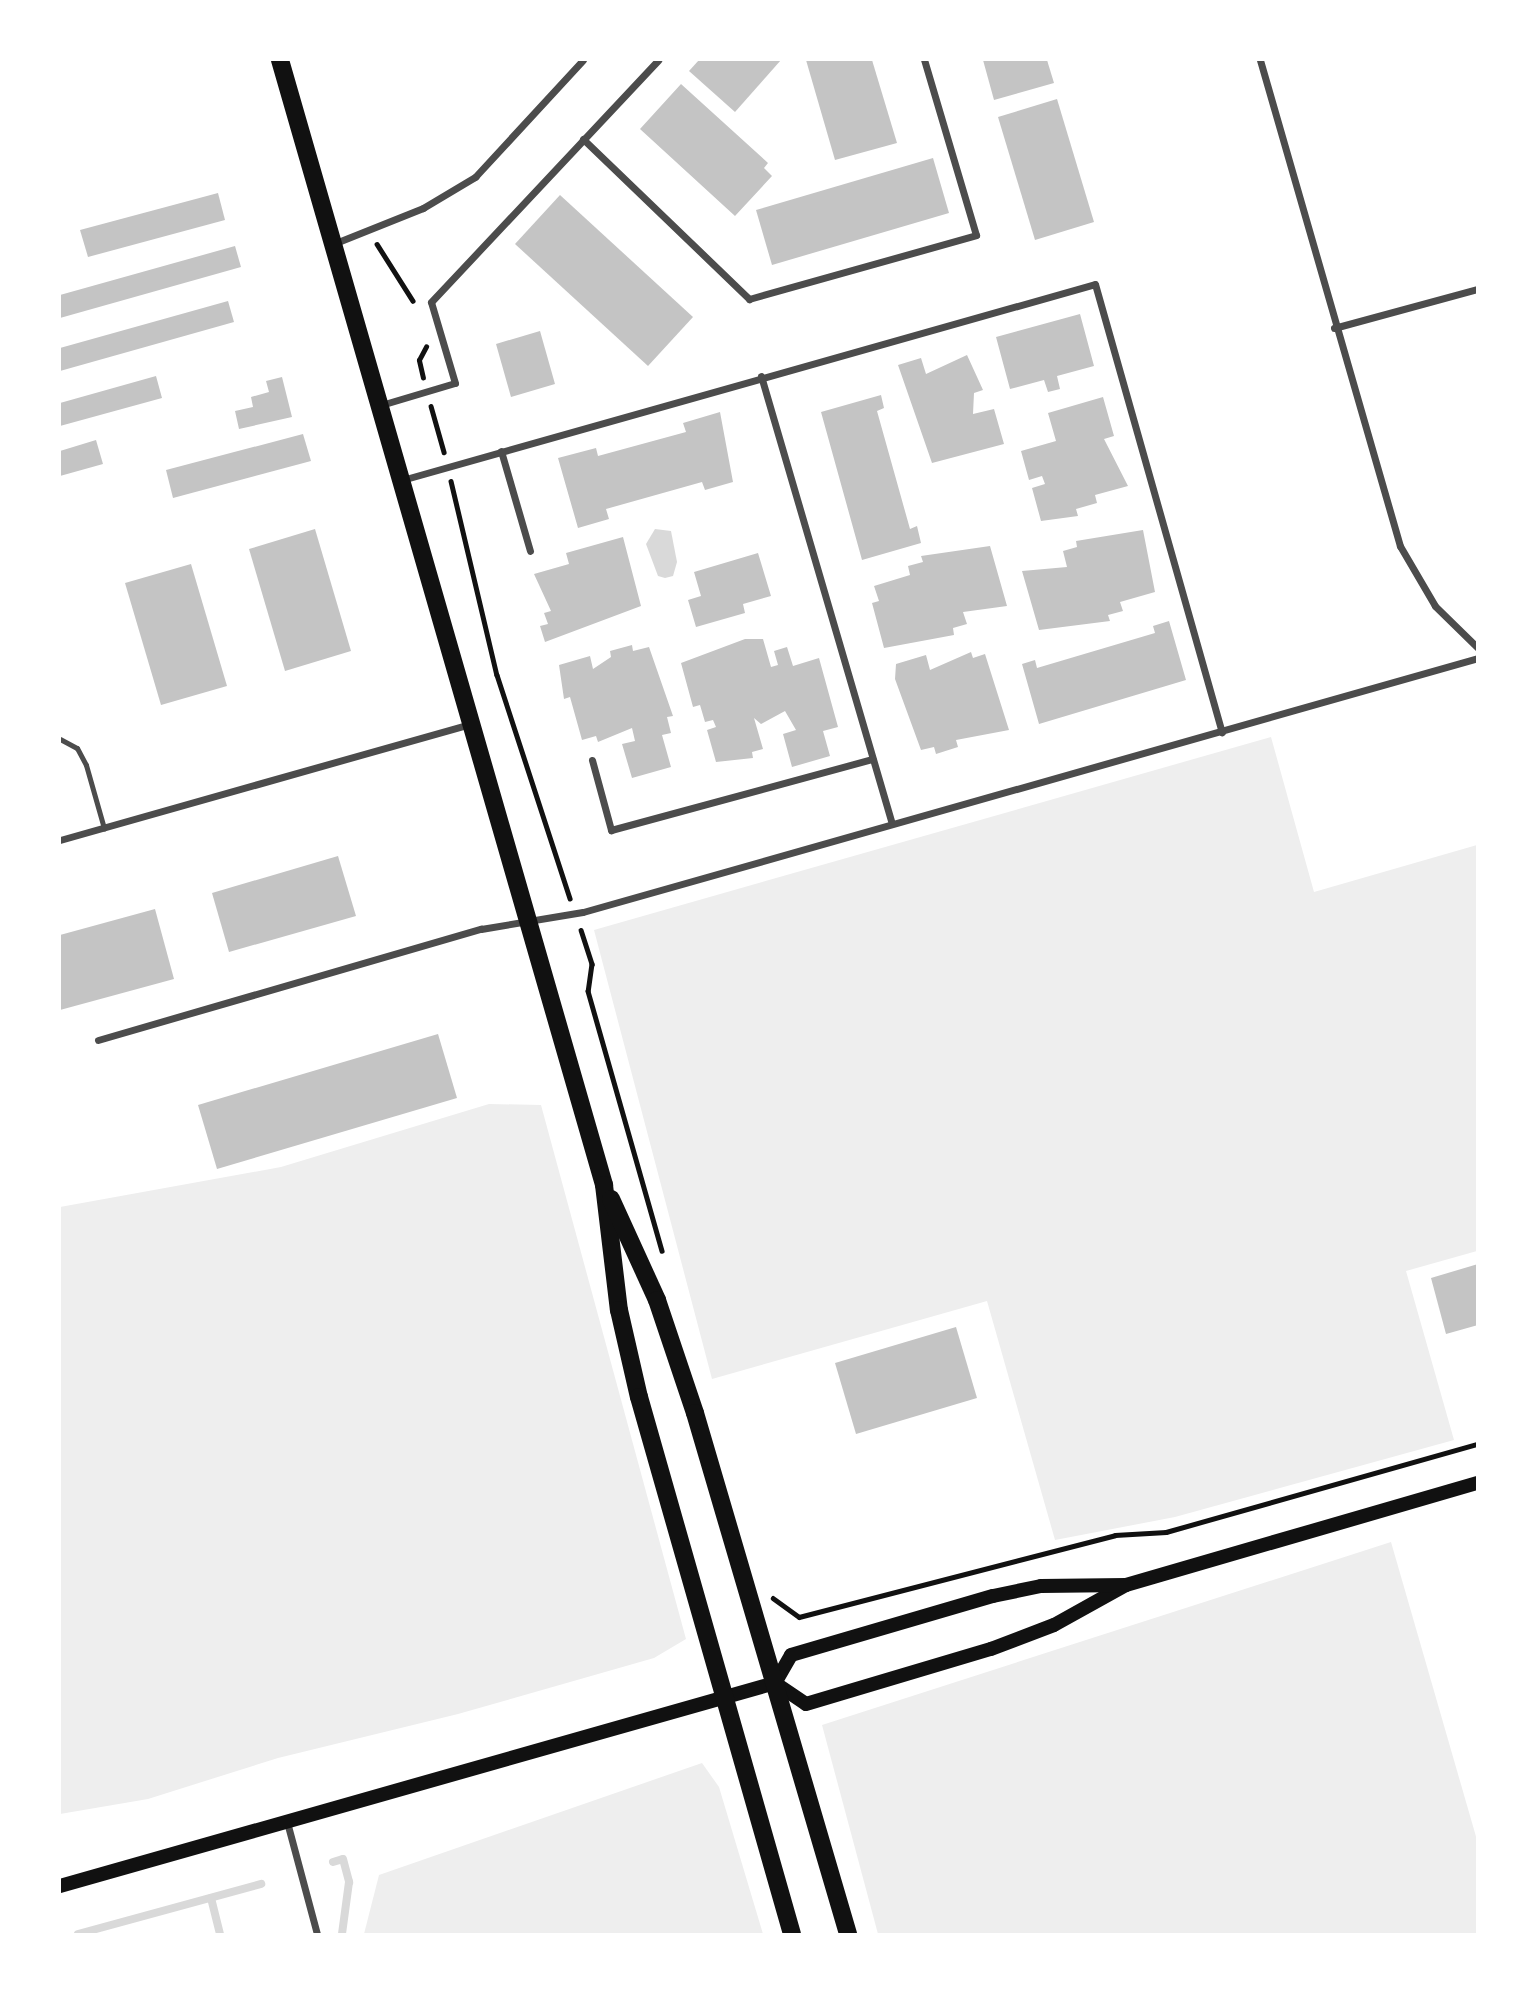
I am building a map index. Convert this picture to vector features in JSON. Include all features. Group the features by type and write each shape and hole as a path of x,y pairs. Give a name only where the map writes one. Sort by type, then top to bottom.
{"main road":[{"path":"281,60 604,1185 671,1340 848,1934"},
{"path":"604,1185 619,1310 639,1397 722,1698 792,1934"},
{"path":"775,1683 806,1703 991,1650 1054,1625 1126,1585 1478,1483"},
{"path":"60,1886 775,1683 790,1655 993,1596 1041,1586 1126,1585"}],"street":[{"path":"334,244 373,229 475,177 583,60"},
{"path":"380,405 455,383 431,302 657,60"},
{"path":"583,139 749,299 976,234 924,60"},
{"path":"1260,60 1334,328 1400,546 1435,606 1478,649"},
{"path":"401,480 761,376 1095,284 1222,732"},
{"path":"1334,328 1478,289"},
{"path":"761,376 892,823"},
{"path":"501,451 530,551"},
{"path":"97,1040 529,921 575,913 1478,659"},
{"path":"60,840 472,723"},
{"path":"592,760 611,830 873,759"},
{"path":"287,1822 317,1934"}],"lane":[{"path":"60,739 77,748 86,765 104,828"},
{"path":"1478,1367 1478,1382"}],"path":[{"path":"373,229 382,259 402,275 416,311"},
{"path":"423,336 426,348 419,360 497,675 592,964 588,991 664,1258"},
{"path":"766,1583 770,1596 799,1617 1115,1535 1166,1532 1478,1444"}],"shaded area":[{"path":"655,529 671,531 677,562 673,576 658,576 646,544"},
{"path":"1271,737 1314,892 1477,845 1477,1251 1406,1271 1454,1440 1175,1517 1055,1540 987,1301 712,1379 594,930"},
{"path":"489,1104 541,1105 686,1639 654,1658 458,1714 278,1758 148,1799 60,1814 60,1207 281,1167"},
{"path":"1391,1542 1477,1840 1477,1934 878,1934 822,1725"},
{"path":"702,1763 719,1787 763,1934 364,1934 379,1875"}],"building":[{"path":"699,60 781,60 735,112 689,71"},
{"path":"806,60 872,60 897,143 835,160"},
{"path":"983,60 1047,60 1054,83 994,100"},
{"path":"681,84 768,163 764,168 772,176 735,216 640,129"},
{"path":"1057,99 1094,222 1035,240 998,117"},
{"path":"933,158 949,213 772,265 756,210"},
{"path":"218,193 225,220 88,257 80,230"},
{"path":"560,195 693,317 648,366 515,244"},
{"path":"235,246 241,267 60,318 60,295"},
{"path":"228,301 234,322 60,371 60,348"},
{"path":"1080,314 1094,366 1057,376 1060,389 1048,392 1044,380 1010,389 996,337"},
{"path":"540,331 555,384 511,397 496,344"},
{"path":"967,355 983,390 974,393 973,414 994,409 1004,444 932,463 898,365 921,358 926,374"},
{"path":"156,376 162,398 60,426 60,403"},
{"path":"282,377 292,417 239,429 235,411 253,407 251,397 269,392 266,381"},
{"path":"881,395 884,408 877,411 910,529 917,526 921,543 862,560 821,412"},
{"path":"1103,397 1114,436 1104,439 1128,486 1095,495 1097,503 1076,509 1078,516 1041,521 1032,488 1045,484 1042,476 1029,480 1021,451 1056,441 1048,413"},
{"path":"720,412 733,482 705,490 702,482 606,509 609,519 578,528 558,458 596,448 598,456 686,432 683,423"},
{"path":"303,434 311,461 173,498 166,470"},
{"path":"96,440 103,464 60,476 60,451"},
{"path":"315,529 351,651 285,671 249,549"},
{"path":"1143,530 1155,592 1120,602 1123,611 1108,615 1110,621 1039,630 1022,571 1067,567 1063,551 1077,547 1076,541"},
{"path":"623,537 641,606 545,642 540,626 548,624 544,613 551,611 534,574 569,564 566,553"},
{"path":"990,546 1007,606 963,612 967,624 953,628 954,635 884,648 872,603 879,601 874,586 910,575 908,566 923,562 921,556"},
{"path":"758,553 771,596 743,604 745,613 696,627 688,600 701,596 694,572"},
{"path":"191,564 227,686 161,705 125,583"},
{"path":"1169,621 1186,680 1039,724 1022,664 1035,660 1037,668 1155,633 1153,626"},
{"path":"745,639 763,639 771,667 778,665 774,651 787,647 793,666 819,658 838,727 823,731 830,756 792,767 783,734 796,730 785,711 761,724 754,718 763,749 752,752 753,758 716,762 707,730 716,727 713,720 705,722 700,705 693,707 681,663"},
{"path":"632,645 633,651 649,647 673,716 667,717 671,733 662,735 671,767 632,778 622,744 635,741 632,728 598,742 596,736 582,740 570,697 564,699 559,665 590,656 593,669 611,657 610,651"},
{"path":"971,652 973,658 985,654 1009,730 956,740 958,747 936,754 934,747 921,750 895,679 896,664 926,655 930,670"},
{"path":"338,856 356,916 229,952 212,893"},
{"path":"155,909 174,979 60,1010 60,935"},
{"path":"438,1034 457,1098 217,1169 198,1105"},
{"path":"1478,1264 1478,1325 1446,1334 1431,1278"},
{"path":"956,1327 977,1398 856,1434 835,1363"}],"waterway":[{"path":"333,1862 343,1859 349,1882 342,1934"},
{"path":"78,1934 261,1884"},
{"path":"211,1898 220,1934"}]}
